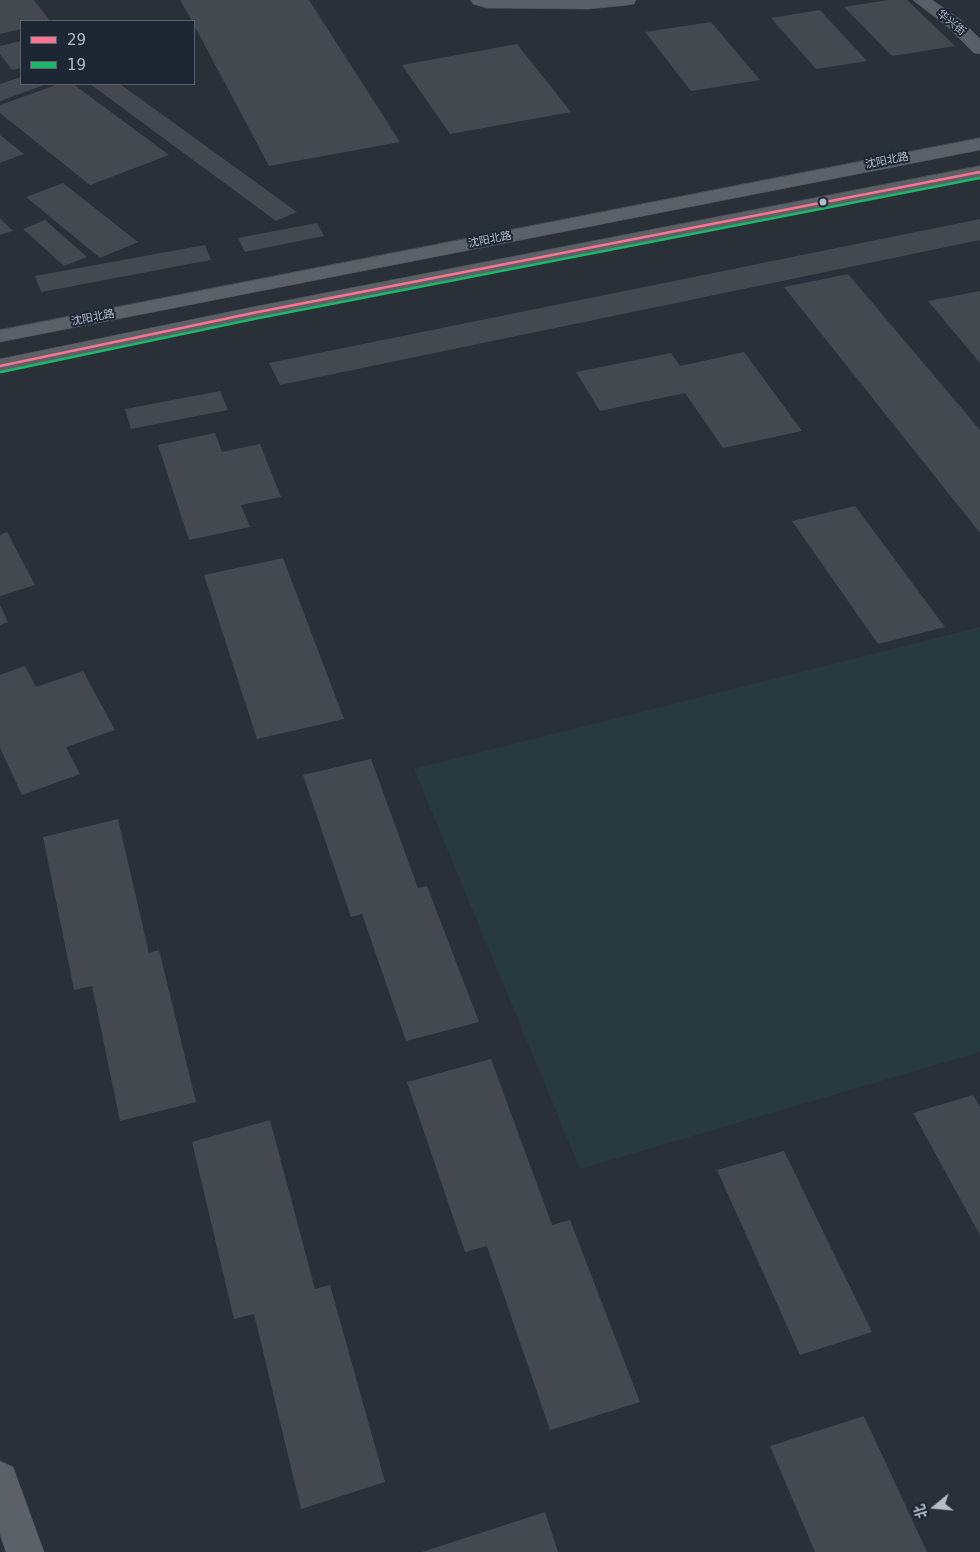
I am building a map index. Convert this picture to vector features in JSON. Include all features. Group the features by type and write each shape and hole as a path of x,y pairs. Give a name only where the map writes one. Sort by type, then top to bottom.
{"main road":[{"name":"沈阳北路","path":"0,336 980,144"},
{"name":"沈阳北路","path":"0,366 253,313 980,172"},
{"path":"0,1480 25,1552"}],"street":[{"path":"479,0 487,3 571,4 628,0"},
{"name":"华兴街","path":"921,0 955,24 980,49"}],"green space":[{"path":"980,627 980,1052 580,1169 414,769"}],"building":[{"path":"0,0 34,0 49,20 20,20 20,29 0,34"},
{"path":"180,0 309,0 400,142 269,166 195,27 195,20 191,20"},
{"path":"888,0 907,0 955,46 892,56 844,7"},
{"path":"820,10 867,61 816,69 771,18"},
{"path":"711,22 760,80 691,91 645,32"},
{"path":"20,41 20,68 12,70 0,54 0,46"},
{"path":"517,44 571,112 450,134 402,65"},
{"path":"20,77 20,85 44,85 0,101 0,84"},
{"path":"56,85 74,85 169,155 90,185 0,113 0,105"},
{"path":"91,85 121,85 297,212 276,221"},
{"path":"0,135 24,154 0,163"},
{"path":"63,183 138,242 100,258 26,197"},
{"path":"0,218 13,231 0,235"},
{"path":"980,219 980,240 280,385 269,363"},
{"path":"45,220 87,257 64,266 23,229"},
{"path":"317,223 324,236 245,252 238,238"},
{"path":"205,245 211,260 41,292 35,276"},
{"path":"848,274 980,430 980,533 784,287"},
{"path":"980,291 980,363 928,301"},
{"path":"744,352 802,431 723,448 685,393 600,411 576,372 671,353 680,366"},
{"path":"220,391 228,410 131,429 125,409"},
{"path":"215,433 222,452 260,444 281,497 241,505 250,527 189,540 158,445"},
{"path":"855,506 945,627 878,644 792,521"},
{"path":"7,532 35,585 0,596 0,535"},
{"path":"283,558 344,719 257,739 204,575"},
{"path":"0,605 8,622 0,625"},
{"path":"25,666 36,687 83,671 115,730 66,747 80,774 22,795 0,748 0,675"},
{"path":"371,759 418,888 427,886 479,1022 406,1041 362,914 351,917 303,775"},
{"path":"118,819 149,953 159,950 196,1102 120,1121 92,986 74,990 43,837"},
{"path":"491,1059 552,1225 570,1220 640,1402 550,1430 487,1246 465,1252 407,1082"},
{"path":"973,1095 980,1107 980,1235 913,1113"},
{"path":"270,1120 315,1289 330,1285 385,1482 301,1509 254,1314 234,1319 192,1142"},
{"path":"784,1151 872,1332 800,1355 717,1170"},
{"path":"864,1416 927,1552 815,1552 770,1446"},
{"path":"545,1512 558,1552 422,1552"}],"transit line":[{"name":"29","path":"0,366 253,313 980,172"},
{"name":"19","path":"1,372 254,319 980,178"}]}
